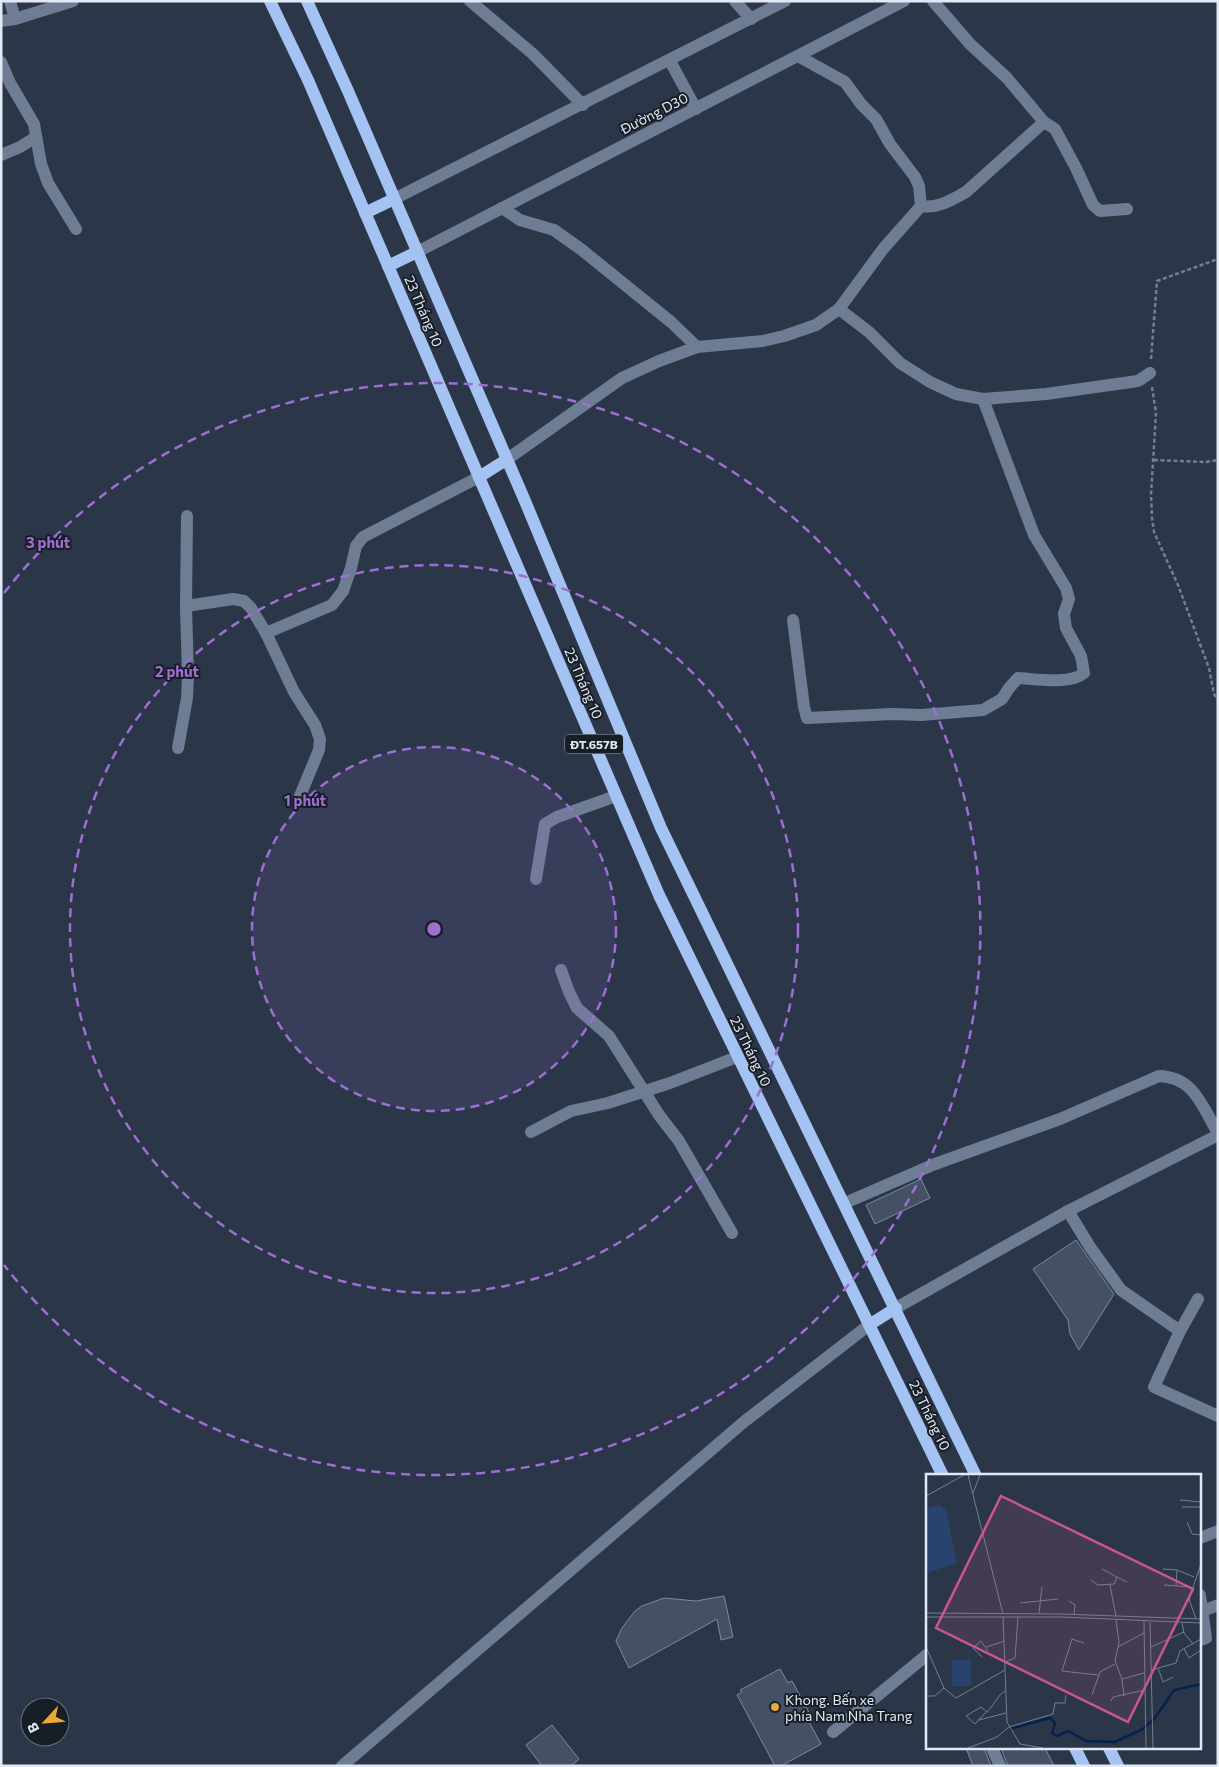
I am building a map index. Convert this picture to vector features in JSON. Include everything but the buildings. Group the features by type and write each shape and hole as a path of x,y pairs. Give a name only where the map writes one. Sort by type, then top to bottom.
{"main road":[{"name":"23 Tháng 10","path":"270,1 308,80 659,894 942,1474"},
{"name":"23 Tháng 10","path":"307,1 417,252 680,870 896,1308 975,1474"},
{"path":"365,213 394,199"},
{"path":"388,266 417,252"},
{"path":"479,477 506,460"},
{"path":"869,1325 896,1308"},
{"path":"1077,1750 1084,1766"},
{"path":"1110,1750 1118,1766"}],"street":[{"path":"10,1 15,19"},
{"path":"1,22 73,1"},
{"path":"470,1 527,48 583,105"},
{"path":"735,1 751,19"},
{"path":"394,199 670,61 785,1"},
{"name":"Đường D30","path":"417,252 904,1"},
{"path":"933,1 970,44 1007,78 1044,122 1055,129 1093,205 1100,211 1127,209"},
{"path":"506,460 622,378 659,360 696,347 763,341 816,325 839,309 883,249 921,206 919,186 915,177 890,144 876,119 860,104 845,82 798,56"},
{"path":"670,61 696,109"},
{"path":"1,62 10,83 34,124 41,164 48,183 76,229"},
{"path":"921,206 927,207 943,203 966,192 1044,122"},
{"path":"1,155 20,147 36,137"},
{"path":"502,208 520,220 554,230 582,250 671,322 696,347"},
{"path":"839,309 869,332 900,363 930,382 956,394 983,399 1046,394 1119,385 1138,381 1150,373"},
{"path":"793,620 807,718 893,714 922,715 983,710 1002,699 1018,678 1061,680 1079,677 1084,673 1081,656 1066,628 1064,614 1069,599 1066,588 1034,535 983,399"},
{"path":"266,633 332,605 343,591 356,546 363,537 479,477"},
{"path":"178,748 187,698 188,676 186,606 187,516"},
{"path":"186,606 233,599 244,601 251,608 266,633 294,692 315,725 320,739 319,750 300,796"},
{"path":"536,879 545,824 557,817 616,796"},
{"path":"561,970 577,1008 609,1036 643,1092 684,1149 732,1233"},
{"path":"531,1132 571,1111 608,1103 643,1092 737,1057"},
{"path":"844,1203 935,1164 1060,1119 1159,1076 1172,1077 1187,1084 1218,1134 1068,1211 896,1308"},
{"path":"1068,1211 1090,1247 1121,1290 1180,1331"},
{"path":"1198,1299 1180,1331 1154,1387 1218,1416"},
{"path":"342,1766 745,1421 869,1325"},
{"path":"1202,1537 1218,1531"},
{"path":"1203,1611 1218,1605"},
{"path":"1202,1606 1206,1638 1202,1639"},
{"path":"833,1732 926,1656"},
{"path":"993,1750 1000,1766"}],"path":[{"path":"1218,259 1157,280 1150,373 1156,413 1151,494 1154,532 1178,585 1209,668 1214,694 1218,700"},
{"path":"1154,460 1206,462 1218,460"}],"place":[{"name":"Khong. Bến xe phía Nam Nha Trang","path":"775,1707"}]}
